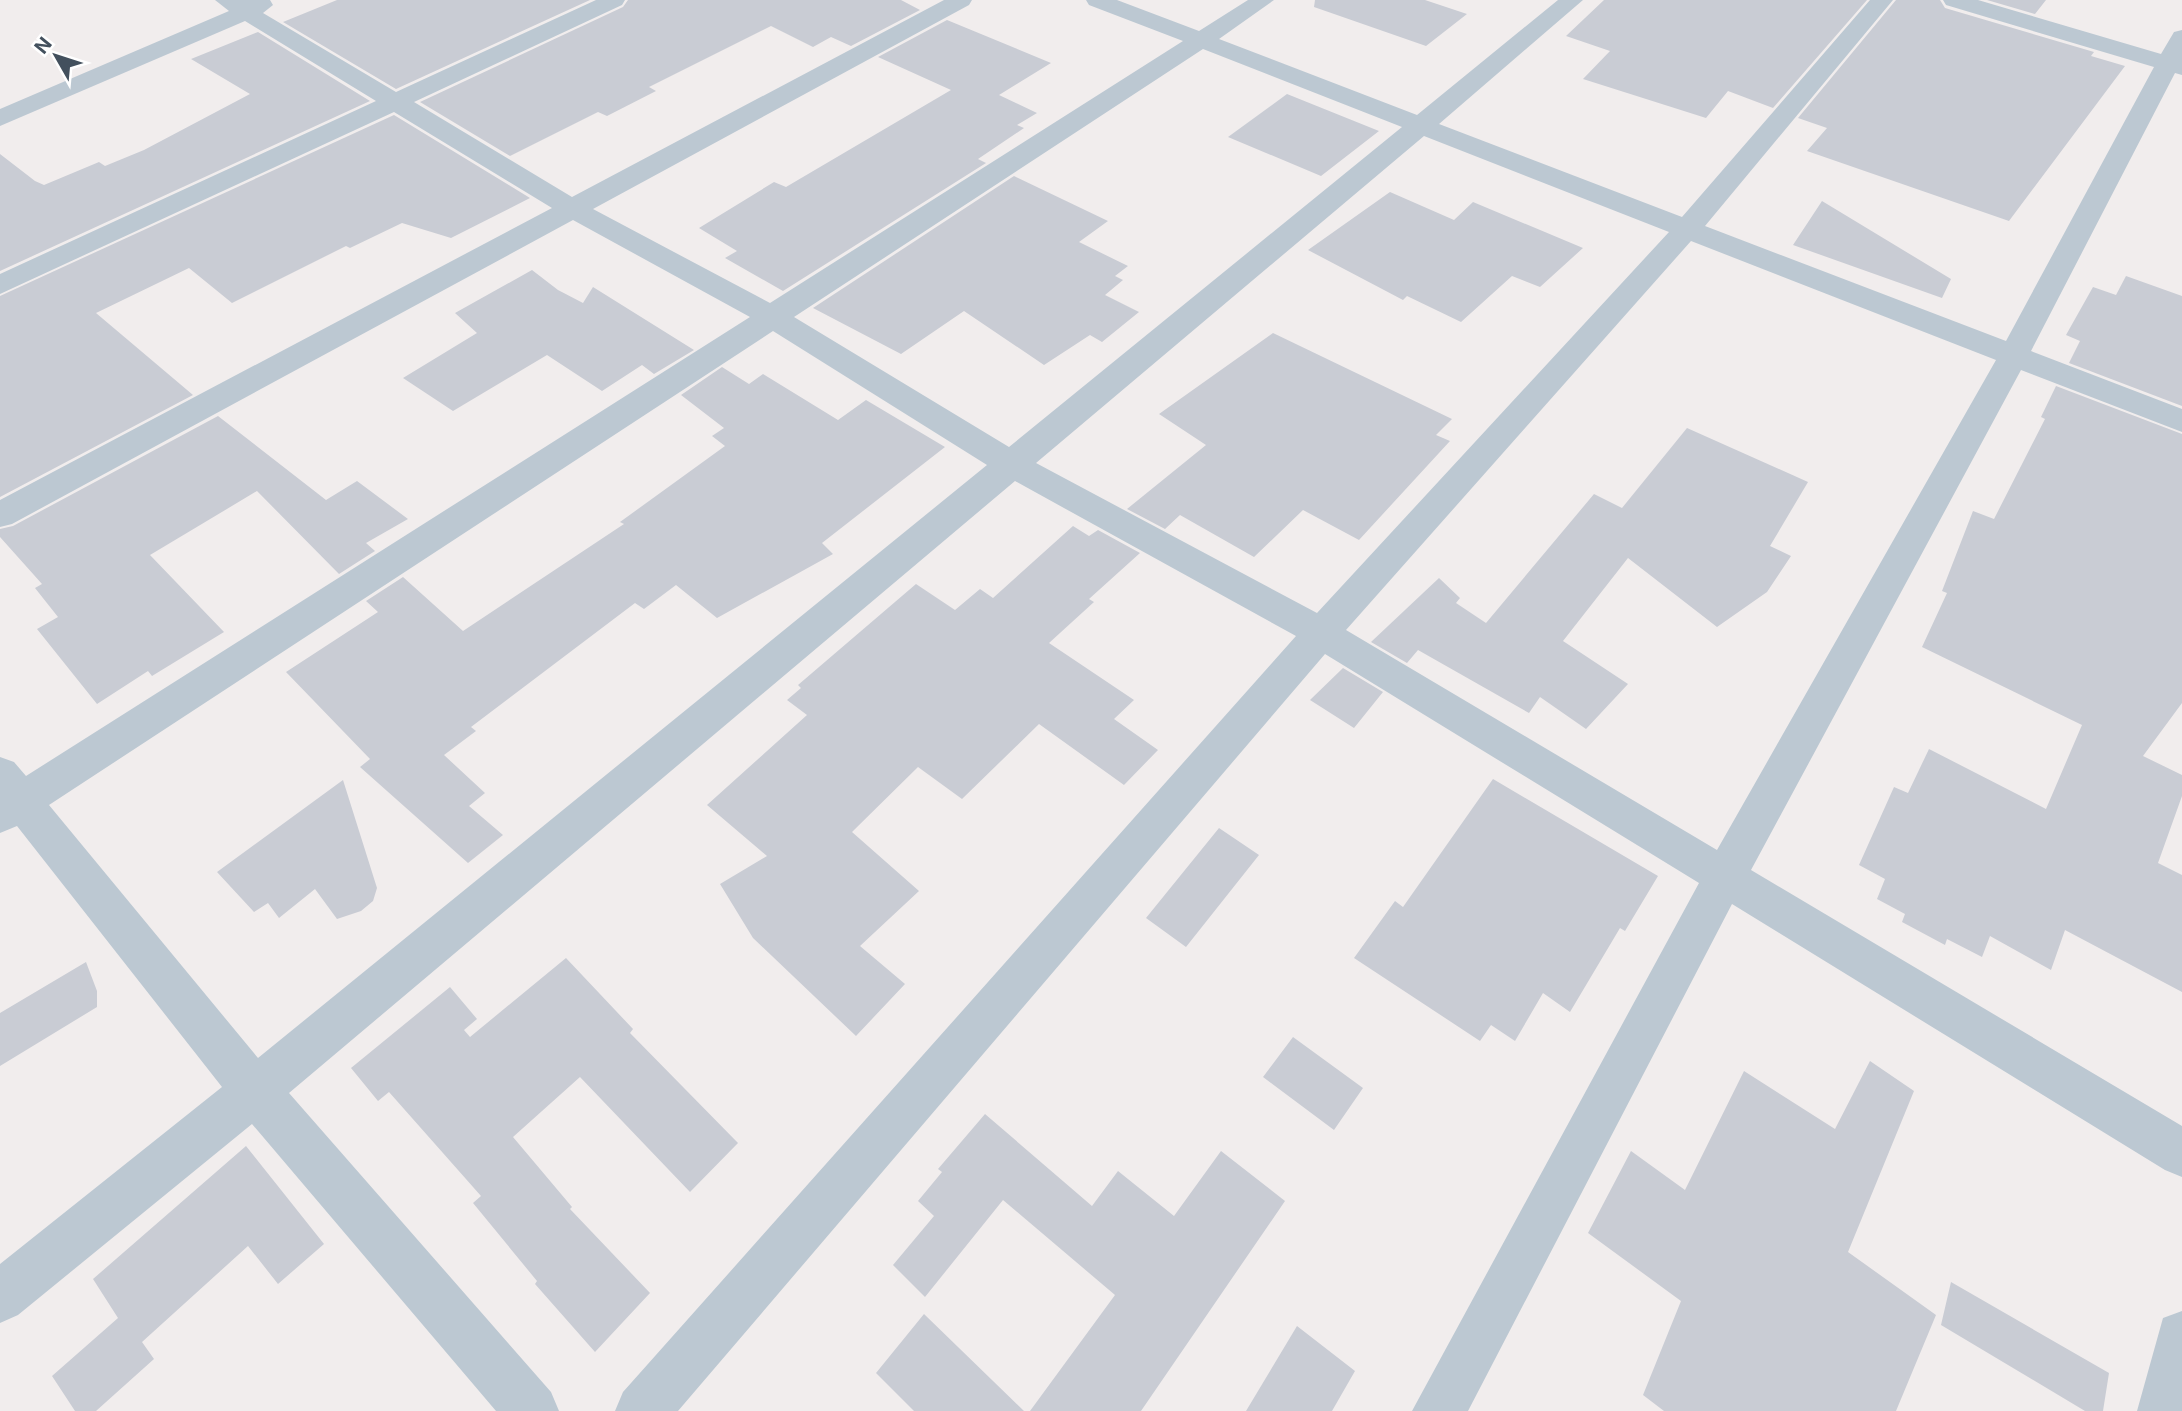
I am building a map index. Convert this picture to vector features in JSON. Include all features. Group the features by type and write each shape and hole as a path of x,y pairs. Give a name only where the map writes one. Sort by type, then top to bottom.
{"street":[{"path":"0,285 614,0"},
{"path":"0,516 961,0"},
{"path":"1097,0 2182,421"},
{"path":"531,1411 255,1091 7,797 771,316 1263,0"},
{"path":"0,1297 255,1091 1573,0"},
{"path":"642,1411 1321,633 1688,229 1882,0"},
{"path":"1439,1411 1724,878 2177,56 1954,0"},
{"path":"0,118 249,4 397,102 572,208 771,316 1013,465 1321,633 2182,1153"},
{"path":"2164,1411 2182,1337"}],"building":[{"path":"337,0 590,0 396,89 283,22"},
{"path":"628,0 901,0 920,10 851,46 831,37 813,47 771,26 649,87 656,91 607,116 598,112 510,156 420,102 623,7"},
{"path":"1315,0 1425,0 1467,14 1426,46 1314,7"},
{"path":"1604,0 1867,0 1773,108 1728,91 1706,118 1583,79 1610,51 1566,36"},
{"path":"1896,0 1940,0 1945,8 2094,52 2091,56 2125,66 2009,221 1807,151 1827,128 1798,118"},
{"path":"1987,0 2046,0 2035,14"},
{"path":"947,20 1051,63 999,95 1037,113 1017,125 1024,128 978,159 986,163 783,291 725,258 737,251 699,228 774,182 786,187 951,90 878,57"},
{"path":"258,32 370,101 0,271 0,154 44,185 99,162 105,166 144,150 250,94 191,59"},
{"path":"1287,94 1379,131 1321,176 1228,137"},
{"path":"394,115 530,198 451,238 402,223 350,248 346,246 232,303 189,268 96,313 193,395 0,497 0,296"},
{"path":"1014,176 1108,221 1079,242 1128,266 1115,276 1123,280 1105,295 1139,312 1102,342 1090,335 1044,365 964,311 901,354 813,308"},
{"path":"1390,192 1454,220 1473,202 1583,248 1540,287 1512,276 1461,322 1407,296 1403,300 1308,250"},
{"path":"1822,201 1951,279 1942,298 1793,245"},
{"path":"532,270 558,290 583,303 593,287 694,350 654,374 642,365 602,391 547,355 453,411 403,378 477,333 455,313"},
{"path":"2126,276 2182,296 2182,406 2069,363 2080,341 2066,335 2093,287 2116,295"},
{"path":"1273,333 1452,419 1436,435 1450,441 1359,540 1303,510 1254,557 1180,515 1165,529 1127,509 1206,445 1159,414"},
{"path":"722,367 749,384 763,374 838,420 866,400 945,447 822,543 833,554 717,618 676,585 644,609 635,603 471,727 476,731 444,755 485,793 469,806 503,835 468,863 360,767 370,759 286,672 378,612 366,601 403,577 463,631 624,524 620,522 725,446 712,436 724,428 681,395"},
{"path":"2056,386 2182,434 2182,703 2143,756 2182,775 2182,796 2158,863 2182,875 2182,992 2065,930 2051,970 1990,936 1982,957 1947,939 1945,945 1902,922 1905,914 1877,899 1885,879 1859,865 1894,787 1908,793 1929,749 2046,809 2082,725 1922,647 1947,593 1942,591 1973,511 1994,519 2045,419 2041,417"},
{"path":"218,416 326,500 357,481 408,519 366,543 375,551 339,574 257,491 150,555 224,632 152,676 148,671 97,704 37,629 58,617 35,588 42,584 0,537 0,529 13,526"},
{"path":"1687,428 1808,482 1770,546 1791,556 1767,592 1717,627 1628,558 1563,641 1628,684 1586,729 1540,697 1529,713 1418,650 1407,663 1371,642 1439,578 1460,598 1456,603 1486,623 1594,494 1622,508"},
{"path":"1073,526 1089,536 1098,530 1140,553 1089,599 1094,602 1049,643 1134,700 1114,719 1158,750 1124,785 1039,724 962,799 918,767 852,832 919,891 860,946 905,984 856,1036 753,938 720,884 767,856 707,805 807,715 787,700 801,688 798,685 916,584 955,610 980,589 993,598"},
{"path":"1343,668 1383,692 1354,728 1310,700"},
{"path":"1493,779 1658,876 1625,931 1620,928 1570,1012 1543,993 1515,1041 1491,1025 1480,1041 1354,958 1395,901 1403,907"},
{"path":"343,780 377,888 373,901 361,911 337,919 315,889 279,918 268,903 254,912 217,872"},
{"path":"1219,828 1259,855 1186,947 1146,918"},
{"path":"566,958 633,1029 630,1033 738,1143 690,1192 580,1077 513,1137 572,1207 570,1209 650,1293 595,1352 535,1284 537,1281 473,1203 481,1196 389,1092 378,1101 351,1068 450,987 477,1019 464,1030 470,1037"},
{"path":"86,962 97,991 97,1007 0,1066 0,1013"},
{"path":"1293,1037 1363,1088 1334,1130 1263,1077"},
{"path":"1870,1061 1914,1091 1848,1252 1936,1315 1896,1411 1664,1411 1643,1395 1681,1301 1588,1233 1631,1151 1685,1190 1744,1071 1835,1129"},
{"path":"985,1114 1092,1206 1118,1171 1174,1216 1221,1151 1285,1201 1141,1411 1030,1411 1115,1295 1003,1200 925,1297 893,1265 934,1216 918,1201 942,1172 938,1169"},
{"path":"246,1146 324,1244 278,1284 248,1246 142,1342 154,1359 96,1411 75,1411 52,1376 118,1318 93,1279"},
{"path":"1951,1282 2109,1373 2103,1411 2085,1411 1941,1325"},
{"path":"924,1314 1024,1411 914,1411 876,1373"},
{"path":"1297,1326 1355,1371 1332,1411 1246,1411"}]}
